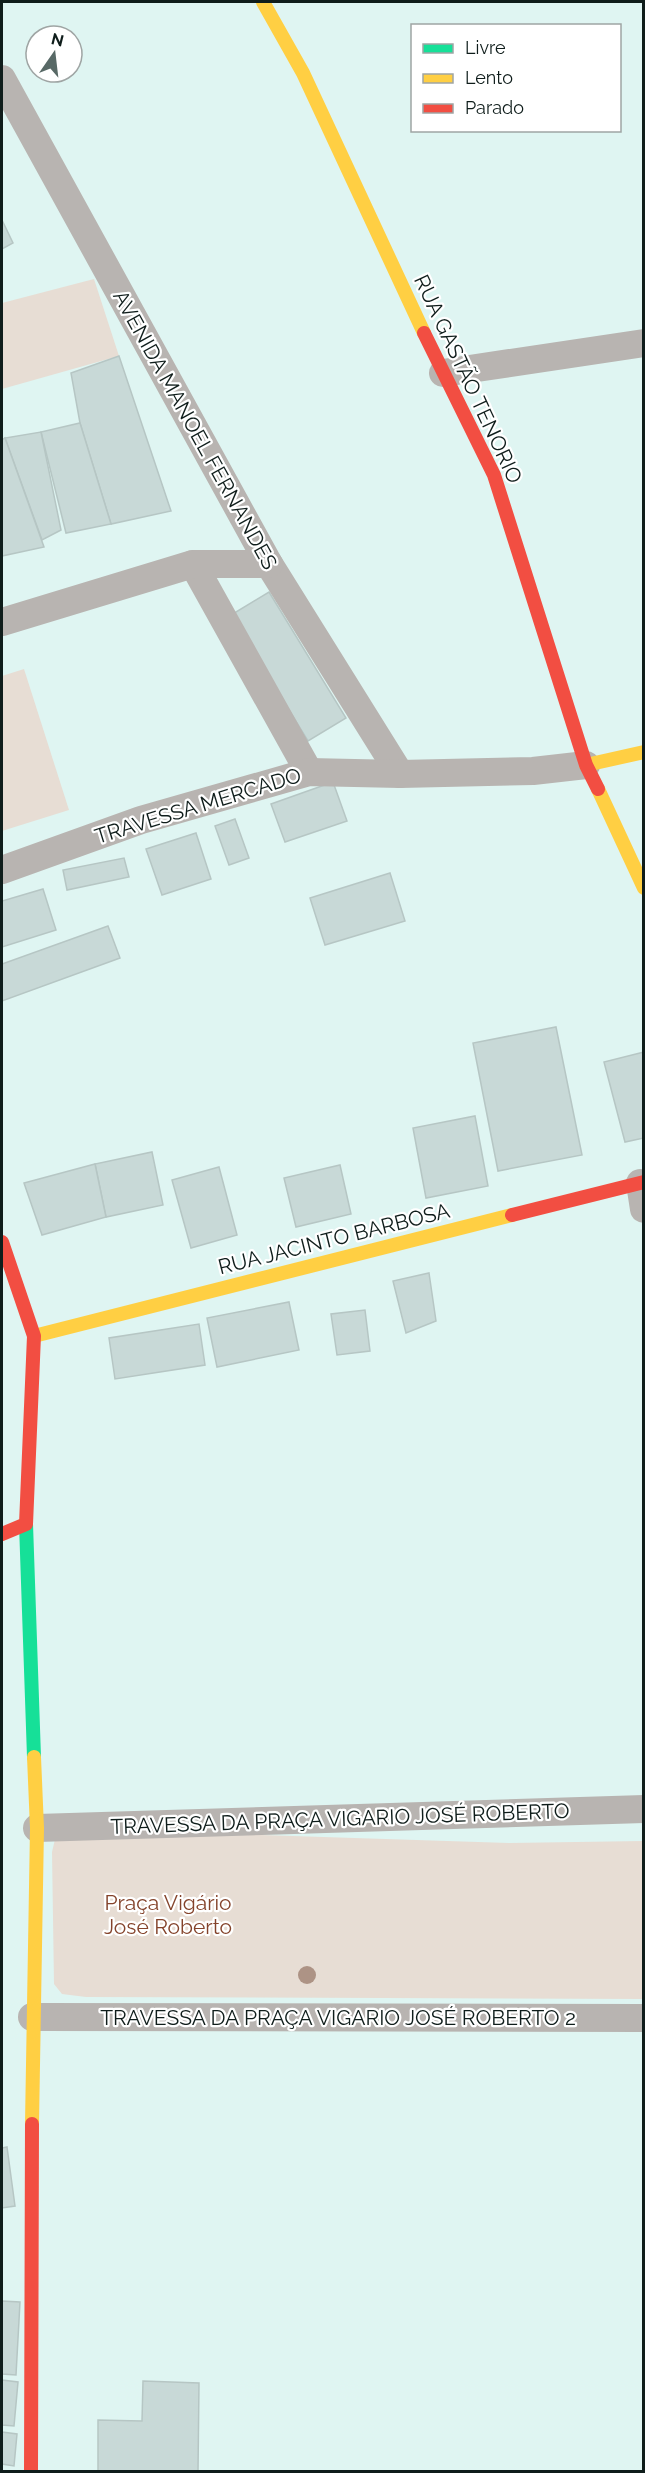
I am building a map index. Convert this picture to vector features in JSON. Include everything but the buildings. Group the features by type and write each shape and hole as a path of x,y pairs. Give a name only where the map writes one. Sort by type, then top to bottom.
{"street":[{"name":"RUA GASTÃO TENORIO","path":"263,2 303,73 443,374 494,475 586,765 644,888"},
{"name":"AVENIDA MANOEL FERNANDES","path":"2,79 269,564 400,774"},
{"path":"443,374 644,343"},
{"path":"193,564 309,772"},
{"path":"2,622 193,564 269,564"},
{"path":"586,765 644,752"},
{"name":"TRAVESSA MERCADO","path":"2,870 141,820 309,772 400,774 533,771 586,765"},
{"name":"RUA JACINTO BARBOSA","path":"34,1336 642,1192"},
{"path":"2,1242 34,1336 26,1524 37,1828 32,2017 31,2472"},
{"path":"2,1534 26,1524"},
{"name":"TRAVESSA DA PRAÇA VIGARIO JOSÉ ROBERTO","path":"37,1828 644,1809"},
{"name":"TRAVESSA DA PRAÇA VIGARIO JOSÉ ROBERTO 2","path":"32,2017 644,2018"}],"green space":[{"path":"94,279 119,356 2,389 2,303"},
{"path":"24,669 69,810 2,831 2,676"},
{"name":"Praça Vigário José Roberto","path":"76,1829 509,1843 643,1841 643,1999 86,1997 62,1994 54,1984 52,1852 56,1835"}],"traffic: fast":[{"path":"26,1524 34,1757"}],"traffic: slow":[{"path":"263,2 303,73 424,333"},
{"path":"586,765 644,752"},
{"path":"598,789 644,888"},
{"path":"34,1336 512,1215"},
{"path":"32,2124 37,1828 34,1757"}],"traffic: jam":[{"path":"424,333 494,475 586,765 598,789"},
{"path":"512,1215 644,1182"},
{"path":"2,1242 34,1336 26,1524 2,1534"},
{"path":"31,2472 32,2124"}]}
